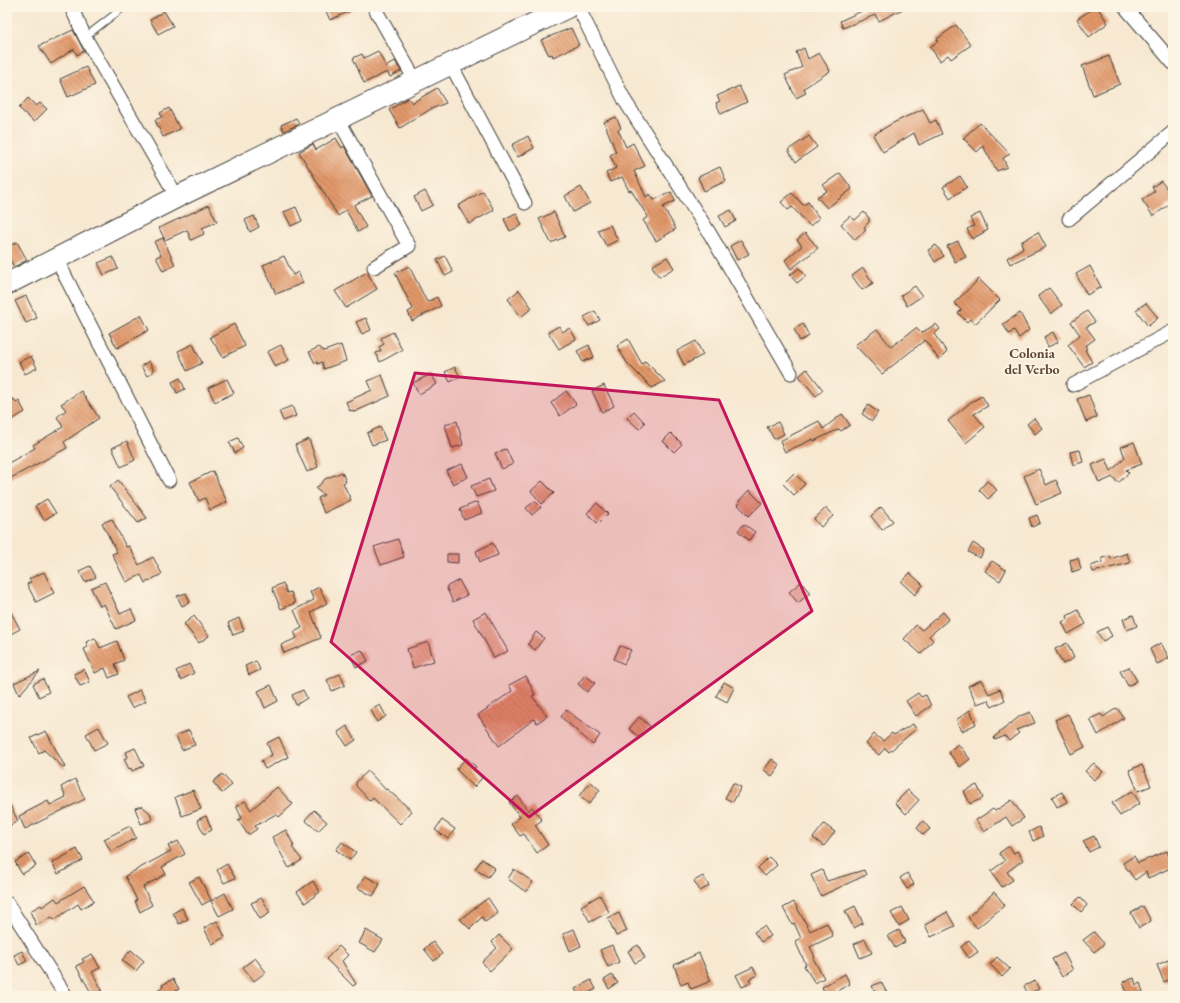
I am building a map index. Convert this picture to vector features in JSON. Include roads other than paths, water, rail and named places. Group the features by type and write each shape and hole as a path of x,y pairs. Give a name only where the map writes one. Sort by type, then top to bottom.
{"highway":[{"path":"7,284 177,197 415,80 568,7"}],"street":[{"path":"71,7 85,37 177,197"},
{"path":"374,7 415,80"},
{"path":"578,7 625,101 710,234 790,373"},
{"path":"1125,7 1173,63"},
{"path":"450,63 525,203"},
{"path":"338,119 409,246 374,268"},
{"path":"1069,219 1173,132"},
{"path":"56,258 169,480"},
{"path":"1073,385 1173,330"},
{"path":"7,903 66,996"}],"lane":[{"path":"85,37 124,7"}],"district":[{"name":"Colonia del Verbo","path":"1032,362"}]}
